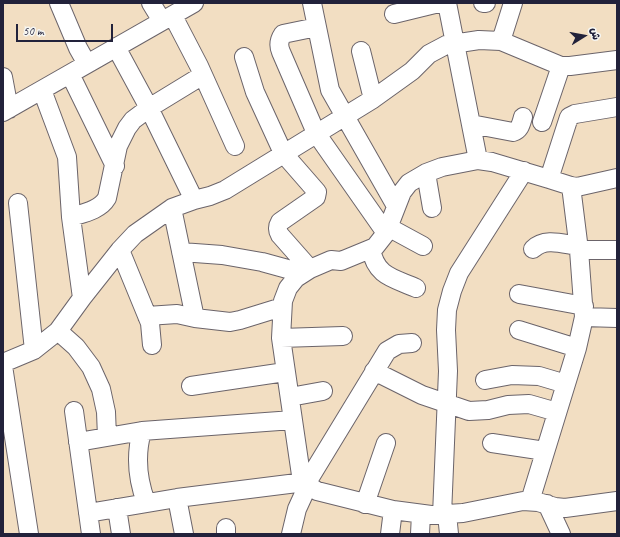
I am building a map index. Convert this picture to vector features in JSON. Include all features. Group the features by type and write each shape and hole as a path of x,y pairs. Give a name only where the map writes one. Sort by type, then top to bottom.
{"street":[{"path":"59,3 78,48 87,64"},
{"path":"152,3 168,18 203,75 235,146"},
{"path":"3,77 6,111 194,3"},
{"path":"312,3 330,90 396,206"},
{"path":"394,14 439,3"},
{"path":"447,3 478,160"},
{"path":"501,41 513,3"},
{"path":"317,27 284,34 280,39 279,46 316,133 387,230 423,246"},
{"path":"30,534 3,364 34,350 58,331 120,250 135,234 172,208 225,190 373,98 412,71 429,54 437,49 455,43 479,40 501,41 561,66 617,60"},
{"path":"116,47 149,108 194,200"},
{"path":"361,51 373,98"},
{"path":"244,57 255,92 283,153 317,192 316,197 280,222 277,226 277,231 306,271"},
{"path":"542,122 561,66"},
{"path":"70,74 115,166"},
{"path":"71,217 98,207 104,203 107,198 115,166 118,146 133,120 149,108 203,75"},
{"path":"42,90 67,157 71,217 82,298"},
{"path":"549,178 570,115 617,107"},
{"path":"471,124 513,132 518,130 523,118"},
{"path":"617,178 584,186 571,186 549,178 492,162 478,160 450,165 426,173 409,183 402,192 387,230 378,244 372,249 341,261 331,260 306,271 296,278 285,294 282,307 281,338 302,475 307,484 321,493 364,504 421,514 479,511 538,503 565,508 617,500"},
{"path":"449,534 444,514 448,371 446,330 447,310 459,273 524,171"},
{"path":"426,173 432,208"},
{"path":"561,534 538,503 545,451 577,348 584,312 571,186"},
{"path":"18,203 34,350"},
{"path":"172,208 195,318"},
{"path":"533,249 538,244 545,242 578,248 617,250"},
{"path":"372,249 375,263 384,274 416,288"},
{"path":"120,250 147,316 151,330 152,345"},
{"path":"181,252 222,255 306,271"},
{"path":"519,294 584,312 617,318"},
{"path":"147,316 177,314 195,318 230,322 282,307"},
{"path":"519,330 577,348"},
{"path":"58,331 76,347 91,367 101,389 106,412 107,437"},
{"path":"281,338 343,336"},
{"path":"291,534 297,509 307,484 374,371 392,346 405,342 412,343"},
{"path":"374,371 422,395 469,411 479,411 508,405 529,404 557,412"},
{"path":"191,386 285,372"},
{"path":"485,380 512,375 540,376 566,384"},
{"path":"290,397 323,392"},
{"path":"74,411 91,534"},
{"path":"78,442 142,431 293,420"},
{"path":"142,431 138,445 137,467 141,488 146,502"},
{"path":"364,504 386,443"},
{"path":"492,443 545,451"},
{"path":"88,513 146,502 307,484"},
{"path":"178,498 184,534"},
{"path":"117,508 121,534"},
{"path":"390,534 393,510"},
{"path":"420,534 421,514"}]}
